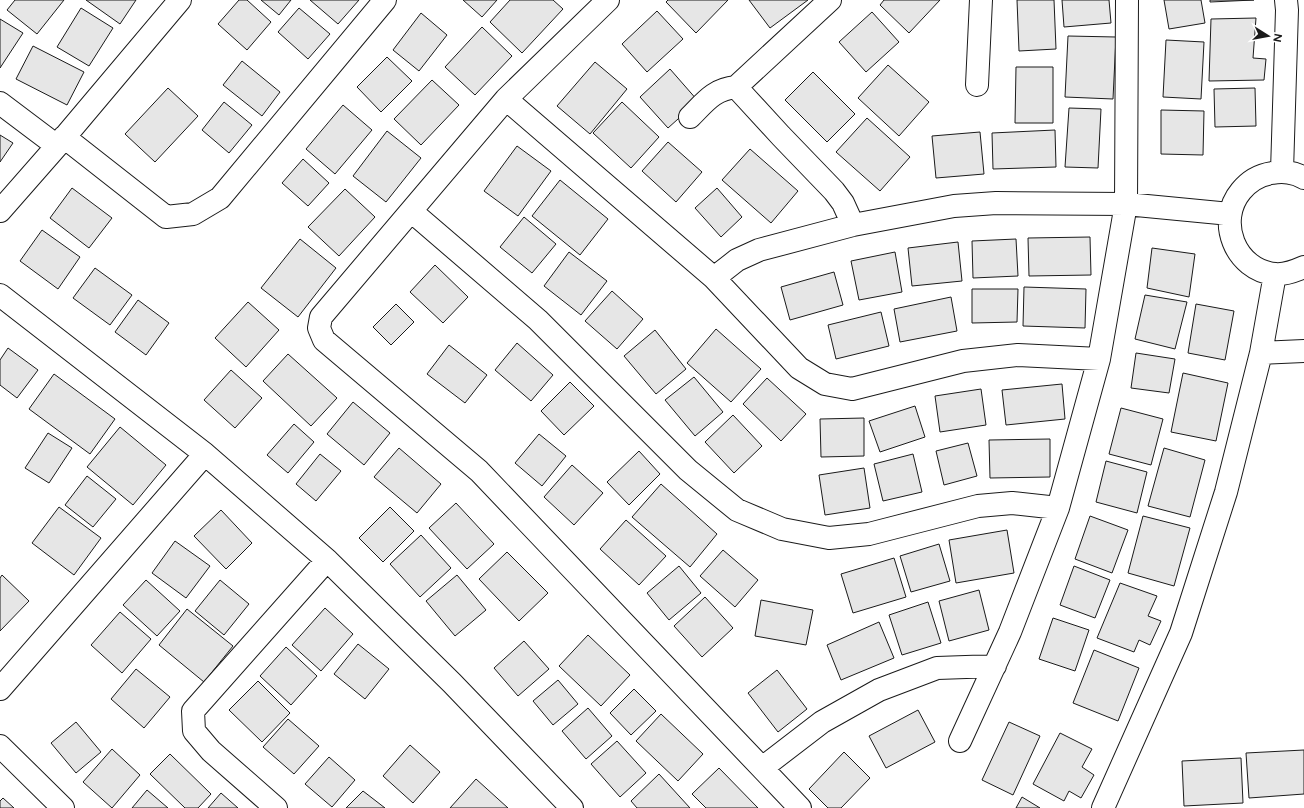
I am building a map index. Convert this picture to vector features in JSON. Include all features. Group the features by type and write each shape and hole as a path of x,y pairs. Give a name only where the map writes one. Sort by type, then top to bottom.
{"street":[{"path":"0,211 61,142 180,0"},
{"path":"0,103 61,142 166,217 193,214 220,198 385,0"},
{"path":"608,0 506,99 321,317 318,328 324,340 478,471 800,808"},
{"path":"690,117 716,92 725,88 736,87 830,0"},
{"path":"977,85 982,0"},
{"path":"960,741 1010,632 1058,508 1099,359 1126,204 1127,0"},
{"path":"1282,171 1292,8"},
{"path":"736,87 834,191 843,203 853,225"},
{"path":"506,99 714,278 799,368 826,384 852,389 963,361 1018,355 1099,359"},
{"path":"1304,178 1300,175 1282,171 1264,174 1248,183 1236,196 1230,214 1230,230 1235,246 1245,260 1258,269 1275,274 1293,272 1304,267"},
{"path":"714,278 737,260 759,250 853,225 954,206 996,203 1126,204 1230,214"},
{"path":"411,211 538,320 688,470 737,510 782,529 829,538 869,534 978,506 1012,503 1058,508"},
{"path":"1106,807 1181,634 1226,492 1261,353 1275,274"},
{"path":"0,295 205,454 327,560 452,682 572,808"},
{"path":"1261,353 1304,351"},
{"path":"0,689 205,454"},
{"path":"276,808 211,752 194,731 193,711 327,560"},
{"path":"762,768 822,722 879,690 937,668 995,666"},
{"path":"0,746 63,808"}],"building":[{"path":"15,0 64,0 37,34 7,10"},
{"path":"86,0 136,0 120,24"},
{"path":"239,0 247,0 271,22 247,50 218,24"},
{"path":"261,0 291,0 279,15"},
{"path":"310,0 359,0 338,24"},
{"path":"463,0 497,0 482,17"},
{"path":"510,0 553,0 563,9 522,53 490,22"},
{"path":"668,0 728,0 696,33 666,2"},
{"path":"749,0 808,0 770,28"},
{"path":"884,0 940,0 909,33 880,5"},
{"path":"1017,0 1054,0 1056,49 1019,51"},
{"path":"1062,0 1109,0 1111,23 1064,27"},
{"path":"1164,0 1201,0 1205,23 1169,29"},
{"path":"1210,0 1254,0 1210,2"},
{"path":"81,8 113,28 89,66 57,47"},
{"path":"299,8 330,34 308,59 278,32"},
{"path":"657,11 683,39 647,72 622,44"},
{"path":"872,12 899,42 866,72 839,42"},
{"path":"421,13 447,35 419,71 393,50"},
{"path":"1256,18 1253,58 1266,59 1264,80 1209,81 1211,19"},
{"path":"0,19 23,33 0,68"},
{"path":"482,27 512,56 475,95 445,67"},
{"path":"1068,36 1116,37 1113,99 1065,97"},
{"path":"1166,40 1204,42 1201,99 1163,97"},
{"path":"33,46 84,72 67,105 16,79"},
{"path":"387,57 412,81 381,112 357,87"},
{"path":"242,61 280,92 262,116 223,85"},
{"path":"595,62 627,89 590,134 557,106"},
{"path":"888,65 929,102 899,136 858,98"},
{"path":"1016,67 1053,67 1053,123 1015,123"},
{"path":"670,69 698,101 668,128 640,97"},
{"path":"813,72 855,114 827,142 785,100"},
{"path":"432,80 459,105 421,145 394,119"},
{"path":"168,88 198,116 155,162 125,134"},
{"path":"1255,88 1256,126 1215,127 1214,89"},
{"path":"224,102 252,125 229,153 202,130"},
{"path":"622,102 659,137 631,168 593,133"},
{"path":"343,105 372,130 335,174 306,149"},
{"path":"1069,108 1101,109 1098,168 1065,167"},
{"path":"1161,110 1204,111 1203,155 1161,154"},
{"path":"867,118 910,157 880,191 836,152"},
{"path":"1055,130 1056,167 993,169 992,133"},
{"path":"387,131 421,158 386,202 353,176"},
{"path":"980,132 984,174 936,178 932,136"},
{"path":"0,135 13,143 0,162"},
{"path":"668,142 702,172 676,202 642,171"},
{"path":"517,146 551,171 518,216 484,191"},
{"path":"750,149 798,191 771,223 722,180"},
{"path":"303,159 329,183 308,206 282,183"},
{"path":"560,180 608,219 580,255 532,216"},
{"path":"72,188 112,218 89,248 50,218"},
{"path":"717,188 742,217 721,237 695,208"},
{"path":"345,189 375,217 339,256 308,227"},
{"path":"524,217 556,244 532,273 500,247"},
{"path":"42,230 80,257 58,289 20,261"},
{"path":"1090,237 1091,275 1029,276 1028,238"},
{"path":"300,239 336,268 298,317 261,288"},
{"path":"1016,239 1018,276 973,278 972,241"},
{"path":"958,242 962,281 912,286 908,248"},
{"path":"1152,248 1195,254 1189,297 1147,288"},
{"path":"569,252 607,281 581,315 544,286"},
{"path":"895,252 902,292 859,300 851,261"},
{"path":"435,265 468,297 443,323 410,292"},
{"path":"95,268 132,295 110,325 73,298"},
{"path":"834,272 843,305 790,320 781,287"},
{"path":"1024,287 1086,289 1085,328 1023,326"},
{"path":"972,289 1018,289 1017,322 972,323"},
{"path":"612,291 643,319 617,349 585,321"},
{"path":"1145,295 1187,302 1175,349 1135,339"},
{"path":"951,297 957,331 900,342 894,309"},
{"path":"138,300 169,323 146,355 115,332"},
{"path":"248,302 279,330 246,367 215,338"},
{"path":"396,304 414,322 391,345 373,327"},
{"path":"1196,304 1234,311 1225,360 1188,353"},
{"path":"881,312 889,346 836,359 828,325"},
{"path":"716,329 761,369 731,402 687,363"},
{"path":"655,330 686,369 656,394 624,356"},
{"path":"517,343 553,375 531,401 495,370"},
{"path":"449,345 487,375 465,403 427,374"},
{"path":"8,348 38,370 17,398 0,385 0,360"},
{"path":"1136,353 1175,359 1169,393 1131,388"},
{"path":"288,354 337,398 311,426 263,381"},
{"path":"231,370 262,398 235,428 204,400"},
{"path":"1183,373 1228,383 1216,441 1171,432"},
{"path":"54,374 115,419 90,454 29,409"},
{"path":"694,377 723,412 695,436 665,400"},
{"path":"767,378 806,414 781,441 743,404"},
{"path":"570,382 594,406 564,435 541,411"},
{"path":"1062,384 1065,419 1006,425 1002,390"},
{"path":"981,389 986,425 940,432 935,396"},
{"path":"353,402 390,433 364,465 327,434"},
{"path":"915,406 925,437 880,452 869,421"},
{"path":"1121,408 1163,419 1151,465 1109,454"},
{"path":"733,415 762,446 734,473 705,442"},
{"path":"864,418 864,456 821,457 820,419"},
{"path":"294,424 314,442 288,473 267,455"},
{"path":"120,427 166,465 133,505 87,467"},
{"path":"48,433 72,448 49,483 25,468"},
{"path":"539,434 566,456 542,486 515,463"},
{"path":"1050,439 1050,477 990,478 989,440"},
{"path":"968,443 977,476 944,485 936,451"},
{"path":"399,448 441,484 417,513 374,477"},
{"path":"1164,448 1205,460 1190,517 1148,506"},
{"path":"639,451 660,474 629,505 607,482"},
{"path":"320,454 341,471 316,501 296,484"},
{"path":"913,454 922,492 883,501 874,464"},
{"path":"1106,461 1147,472 1137,513 1096,502"},
{"path":"572,465 603,493 574,525 544,497"},
{"path":"864,468 870,508 825,515 819,475"},
{"path":"87,476 116,499 93,527 65,505"},
{"path":"661,484 717,534 690,567 632,517"},
{"path":"456,503 494,544 467,569 429,528"},
{"path":"59,507 101,538 74,575 32,543"},
{"path":"390,507 414,531 383,562 359,538"},
{"path":"221,510 252,543 226,569 194,536"},
{"path":"1090,516 1128,530 1112,573 1075,559"},
{"path":"1143,516 1190,528 1174,586 1128,573"},
{"path":"626,520 666,556 639,585 600,549"},
{"path":"1007,530 1014,573 956,583 949,540"},
{"path":"421,535 451,568 420,597 390,564"},
{"path":"175,541 210,566 186,598 152,573"},
{"path":"939,544 950,581 911,592 900,556"},
{"path":"723,550 758,580 735,607 700,576"},
{"path":"507,552 548,593 519,621 479,579"},
{"path":"894,558 906,597 853,613 841,574"},
{"path":"679,566 701,593 669,620 647,593"},
{"path":"1074,566 1110,580 1095,618 1060,605"},
{"path":"2,575 29,601 0,631 0,578"},
{"path":"457,575 486,610 455,636 426,601"},
{"path":"146,580 180,611 157,636 123,605"},
{"path":"220,580 249,604 224,635 195,611"},
{"path":"1120,583 1157,596 1148,616 1161,621 1150,645 1139,640 1134,652 1097,638"},
{"path":"979,590 989,630 949,641 939,601"},
{"path":"705,597 733,628 702,657 674,626"},
{"path":"761,600 813,610 806,645 755,636"},
{"path":"928,602 941,643 902,655 889,615"},
{"path":"325,608 353,634 321,671 292,645"},
{"path":"187,609 233,646 204,682 159,645"},
{"path":"120,612 151,639 122,673 91,645"},
{"path":"1053,618 1089,630 1075,671 1039,659"},
{"path":"879,622 894,658 841,680 827,645"},
{"path":"588,635 630,675 601,706 559,666"},
{"path":"524,641 549,669 518,696 494,668"},
{"path":"358,644 389,669 365,699 334,674"},
{"path":"286,647 317,676 291,705 260,676"},
{"path":"1094,650 1139,668 1118,721 1073,703"},
{"path":"136,669 170,697 144,728 111,699"},
{"path":"777,670 807,709 778,732 748,693"},
{"path":"558,680 578,704 553,725 533,701"},
{"path":"258,681 290,713 262,742 229,710"},
{"path":"634,689 656,711 631,735 610,713"},
{"path":"588,708 612,736 586,759 562,731"},
{"path":"918,710 935,742 886,768 869,736"},
{"path":"661,714 703,754 678,781 636,741"},
{"path":"288,719 319,746 294,774 263,747"},
{"path":"76,722 101,752 76,773 51,743"},
{"path":"1009,722 1040,736 1013,795 982,780"},
{"path":"1060,733 1092,749 1082,767 1094,775 1081,798 1069,791 1064,801 1033,784"},
{"path":"617,741 646,773 620,797 591,764"},
{"path":"410,745 440,772 413,803 383,776"},
{"path":"112,749 140,775 112,808 83,782"},
{"path":"1304,750 1304,794 1249,798 1246,753"},
{"path":"844,752 870,778 841,808 828,808 809,789"},
{"path":"170,754 211,794 198,808 185,808 150,774"},
{"path":"329,757 355,780 332,807 305,784"},
{"path":"1241,758 1243,803 1184,806 1182,761"},
{"path":"719,768 758,808 706,808 692,794"},
{"path":"659,774 690,808 637,808 631,801"},
{"path":"476,779 508,808 450,808"},
{"path":"147,790 168,808 132,808"},
{"path":"363,791 385,808 346,808"},
{"path":"221,793 238,808 208,808"},
{"path":"1022,797 1040,808 1016,808"},
{"path":"3,798 14,808 0,808 0,801"}]}
